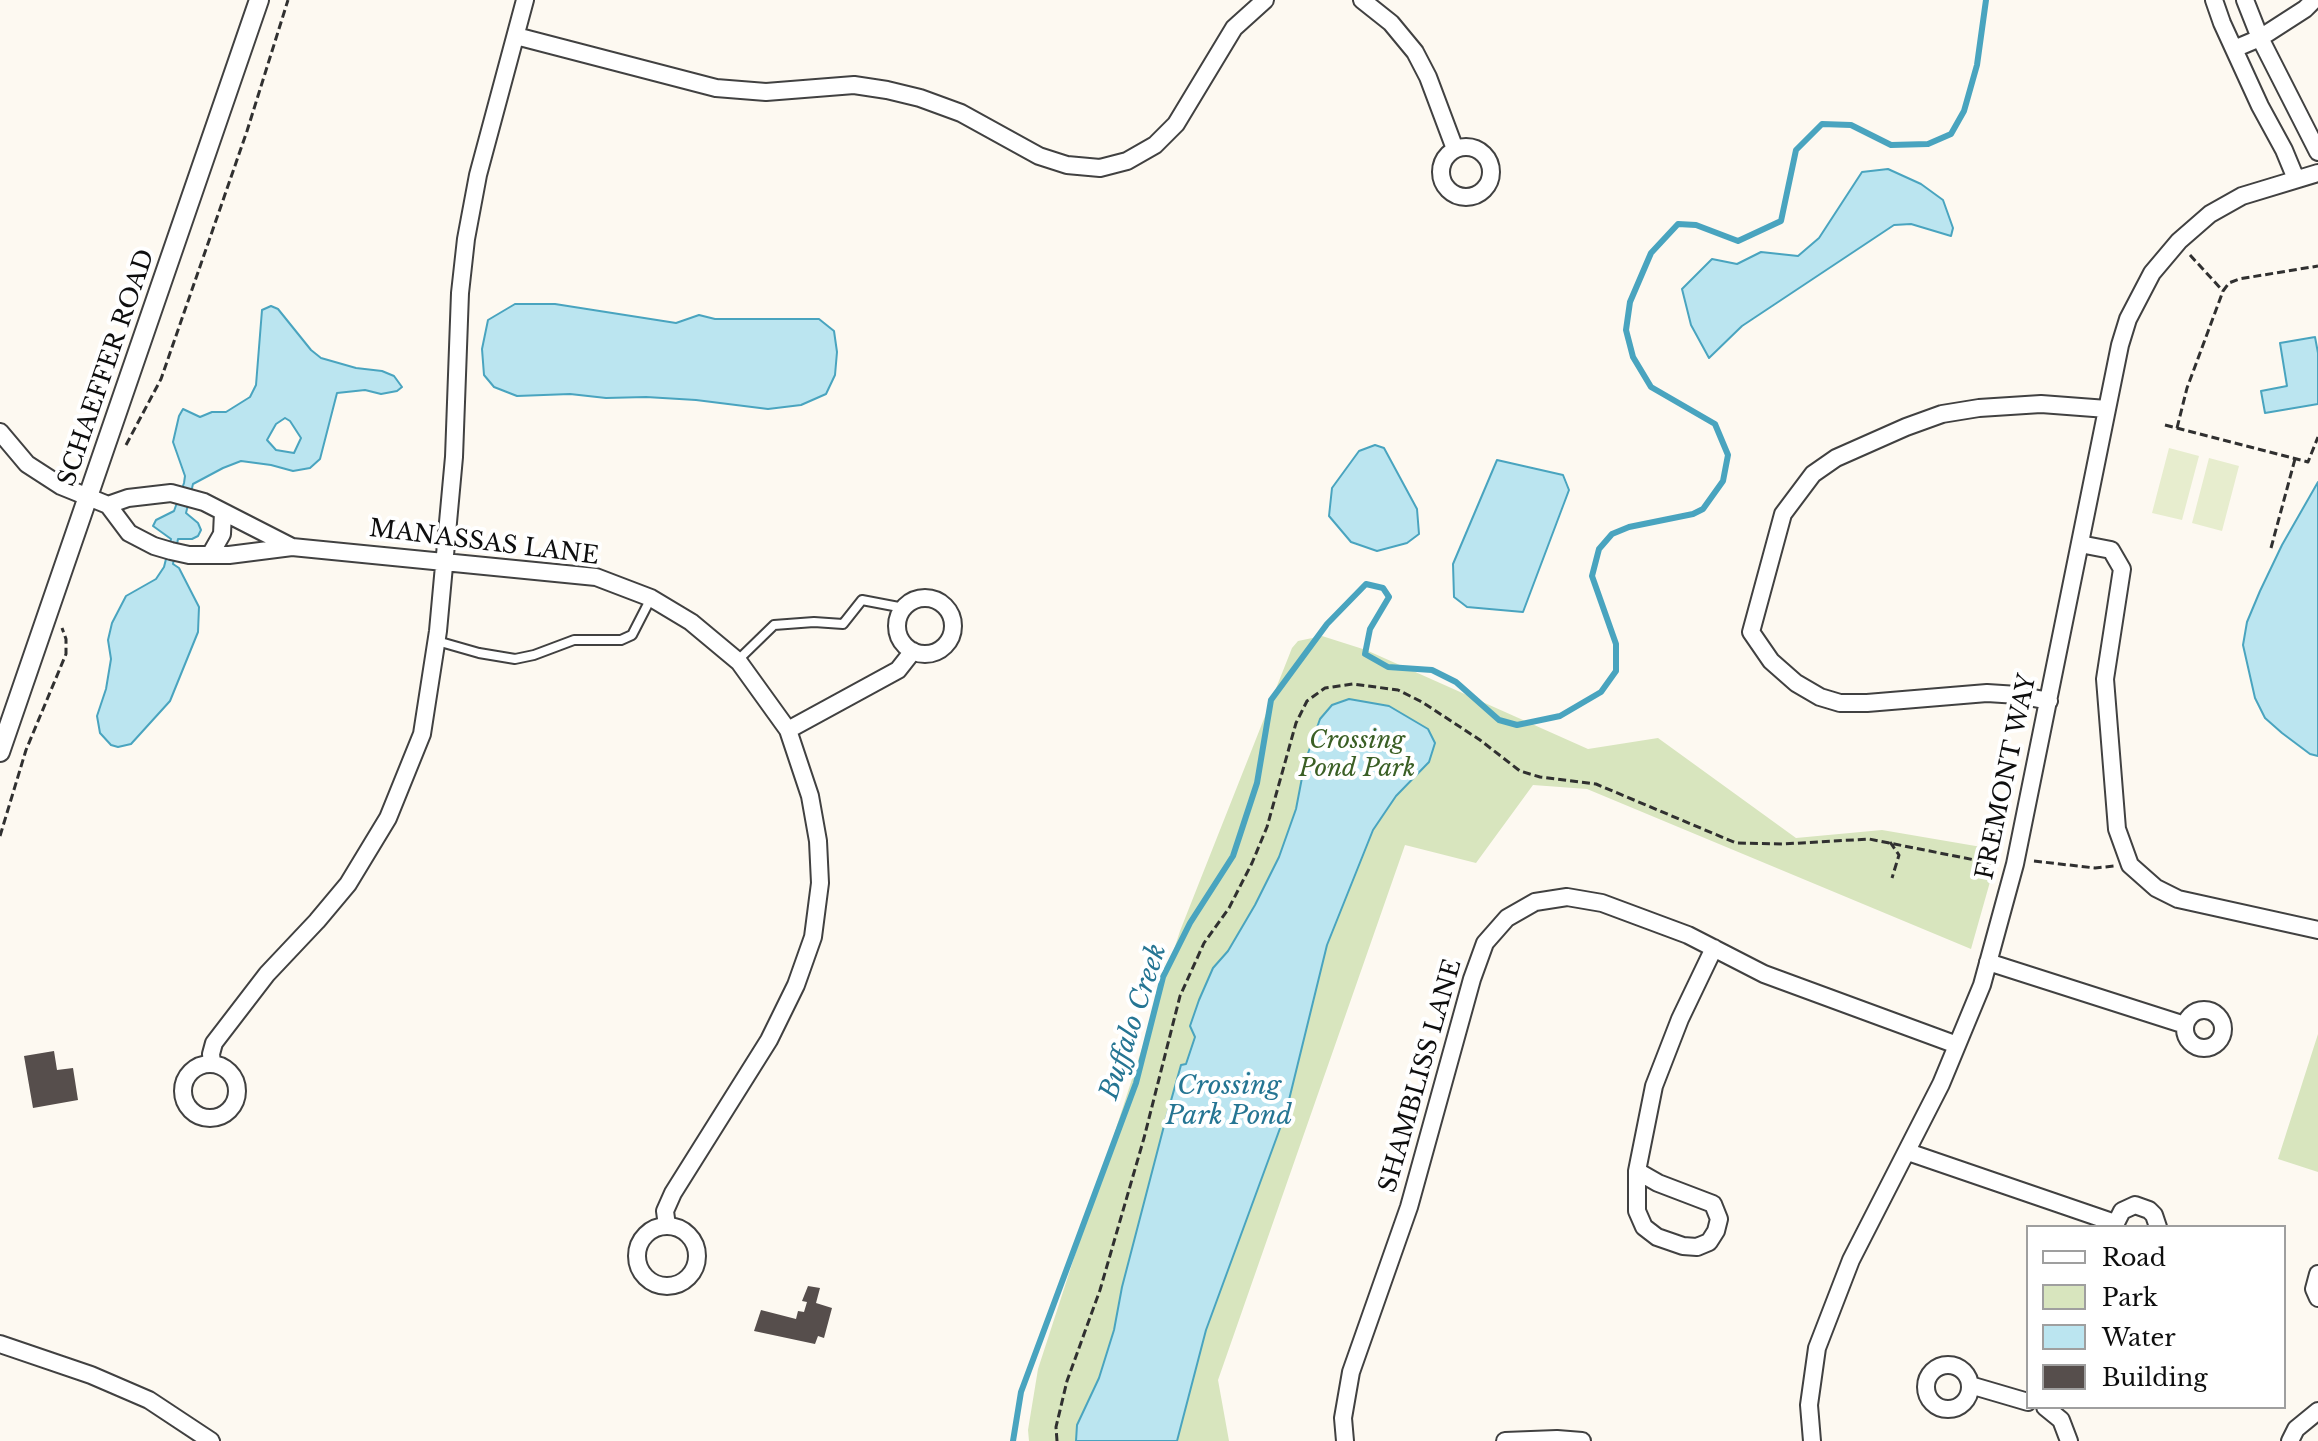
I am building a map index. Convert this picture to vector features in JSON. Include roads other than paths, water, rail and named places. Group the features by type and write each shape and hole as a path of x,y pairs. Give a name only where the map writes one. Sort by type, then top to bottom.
{"street":[{"name":"SCHAEFFER ROAD","path":"0,752 259,0"},
{"path":"212,1063 214,1043 267,974 348,884 388,818 422,734 437,641 454,457 460,293 466,239 478,175 525,0"},
{"path":"516,36 716,88 766,92 854,85 887,90 961,113 1039,156 1067,165 1100,168 1127,161 1155,145 1176,124 1234,28 1265,0"},
{"path":"1362,0 1391,23 1415,52 1428,77 1455,149"},
{"path":"2214,0 2296,179"},
{"path":"2245,0 2260,38 2318,152"},
{"path":"2234,49 2260,38 2314,0"},
{"name":"FREMONT WAY","path":"1812,1441 1809,1405 1817,1348 1851,1260 1941,1084 1982,985 2016,861 2128,319 2152,273 2179,241 2210,214 2242,196 2318,173"},
{"path":"2049,701 1987,693 1840,703 1820,697 1796,683 1771,661 1751,632 1783,514 1813,474 1836,458 1942,414 2041,404 2107,409"},
{"path":"0,432 27,464 61,486 108,505 129,533 154,546 189,555 252,553 292,547"},
{"name":"MANASSAS LANE","path":"108,505 128,498 171,493 204,502 292,547 596,577 651,598 691,622 737,660 773,706 788,730 810,796 818,841 820,883 813,937 796,985 769,1040 673,1193 665,1211 667,1226"},
{"path":"210,555 222,534 223,512"},
{"path":"2080,544 2111,550 2122,569 2105,679 2117,829 2130,865 2156,888 2178,899 2318,930"},
{"path":"927,598 944,605 952,620 950,637 945,645 930,653 913,651 905,645 897,628 904,608 918,599 927,598"},
{"path":"788,730 898,670 913,651"},
{"name":"SHAMBLISS LANE","path":"1345,1441 1343,1418 1351,1372 1409,1207 1472,979 1485,943 1507,918 1535,902 1567,897 1602,903 1714,948 1764,974 1957,1045"},
{"path":"1637,1171 1658,1183 1713,1204 1719,1219 1709,1242 1697,1247 1683,1246 1657,1237 1644,1227 1637,1211 1637,1171 1654,1086 1680,1019 1714,948"},
{"path":"1988,962 2185,1025"},
{"path":"1908,1152 2114,1225 2122,1211 2135,1205 2149,1210 2157,1225"},
{"path":"2318,1274 2314,1289 2318,1298"},
{"path":"0,1344 91,1375 149,1400 211,1441"},
{"path":"1970,1385 2026,1401"},
{"path":"2047,1409 2061,1420 2069,1441"},
{"path":"2290,1441 2296,1429 2318,1411"},
{"path":"1505,1441 1582,1441"}],"lane":[{"path":"437,641 515,659 574,640 621,640 632,635 651,598"},
{"path":"737,660 774,625 814,622 843,624 862,600 904,608"}],"water":[{"path":"1888,169 1921,184 1943,200 1953,228 1951,236 1911,224 1894,225 1742,326 1709,358 1691,325 1682,289 1712,259 1737,264 1761,252 1798,256 1819,238 1862,172"},
{"path":"515,304 555,304 676,323 699,315 715,319 819,319 834,331 837,352 835,375 826,394 801,405 768,409 646,397 606,398 570,394 517,396 494,387 484,375 482,349 488,320"},
{"path":"271,306 278,309 321,358 356,368 382,371 394,376 402,387 381,394 365,390 337,393 320,459 310,468 293,471 241,461 193,484 186,513 201,530 192,539 178,539 173,564 179,568 199,607 198,632 170,701 131,744 111,745 100,733 97,716 111,659 108,640 112,623 126,596 156,579 164,567 171,539 153,526 156,520 174,511 184,483 185,476 173,442 179,416 183,409 200,417 212,412 226,412 250,397 256,385 262,310","holes":["285,418 301,438 294,453 276,450 267,440 276,424"]},
{"path":"2315,337 2318,404 2265,413 2261,391 2287,386 2280,343"},
{"path":"1375,445 1384,448 1417,509 1419,534 1407,543 1377,551 1351,542 1329,516 1332,488 1359,451"},
{"path":"1497,460 1563,475 1569,490 1523,612 1467,607 1454,597 1453,564"},
{"path":"2318,482 2318,756 2310,754 2265,718 2255,698 2243,645 2247,622 2260,591"},
{"name":"Crossing Park Pond","path":"1349,699 1389,706 1428,729 1435,743 1429,762 1396,796 1373,830 1327,945 1286,1112 1206,1330 1177,1441 1076,1441 1077,1425 1099,1378 1114,1330 1122,1287 1165,1122 1181,1065 1186,1064 1195,1037 1190,1026 1199,1000 1213,968 1228,951 1279,857 1296,809 1305,762 1320,719 1332,705"}],"waterway":[{"name":"Buffalo Creek","path":"1013,1441 1021,1392 1136,1083 1163,977 1190,923 1233,856 1257,783 1271,700 1327,624 1366,584 1383,588 1389,597 1370,629 1365,654 1388,667 1432,670 1456,682 1499,720 1517,725 1560,716 1601,692 1616,671 1616,644 1592,576 1599,549 1612,534 1629,527 1693,514 1703,509 1723,481 1728,455 1715,424 1651,387 1633,357 1626,330 1630,302 1651,253 1678,224 1696,225 1738,241 1781,221 1796,150 1822,124 1851,125 1891,145 1928,144 1951,134 1964,111 1977,65 1986,0"}],"park label":[{"name":"Crossing Pond Park","path":"1357,755"}]}
